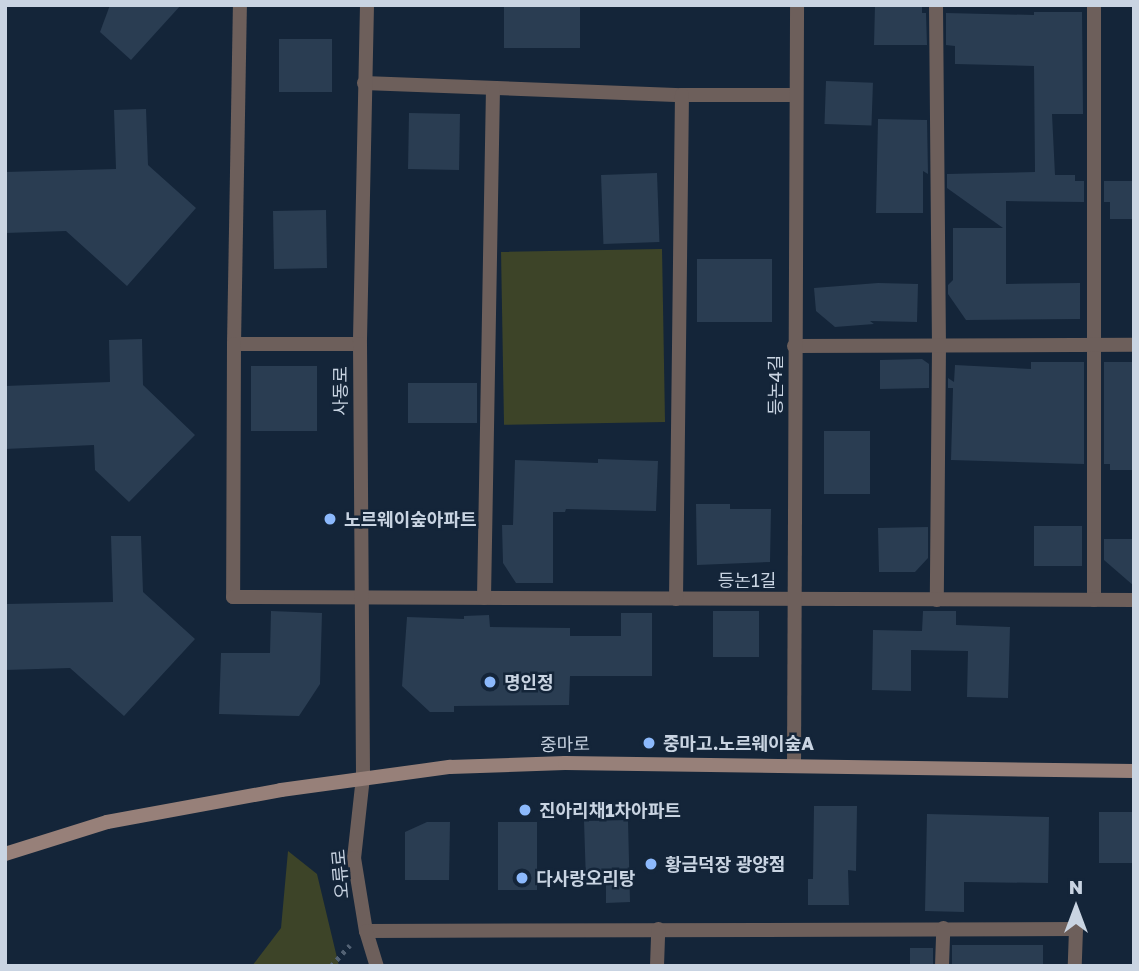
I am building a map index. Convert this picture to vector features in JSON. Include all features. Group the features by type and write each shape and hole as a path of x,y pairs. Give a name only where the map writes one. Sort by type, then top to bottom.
{"main road":[{"name":"중마로","path":"5,854 107,822 363,777 450,767 548,763 1134,771"}],"street":[{"path":"240,5 234,344 360,344"},
{"name":"사동로","path":"363,777 359,598 360,344 367,5"},
{"name":"등논4길","path":"794,766 792,599 797,5"},
{"path":"936,5 939,346 937,600"},
{"path":"1094,5 1094,600"},
{"path":"364,83 682,95 796,96"},
{"path":"484,598 493,88"},
{"path":"676,599 682,95"},
{"name":"등논1길","path":"234,344 233,597 1134,600"},
{"path":"794,346 1134,345"},
{"name":"오류로","path":"363,777 354,858 366,931 377,966"},
{"path":"942,966 943,928"},
{"path":"657,966 658,929"},
{"path":"366,931 1076,929 1075,966"}],"green space":[{"path":"662,249 665,422 504,425 501,252"},
{"path":"288,851 317,874 339,966 252,966 281,928"}],"building":[{"path":"110,5 181,5 131,60 100,32"},
{"path":"504,5 580,5 580,48 504,48"},
{"path":"875,5 922,5 922,13 926,13 927,45 874,45"},
{"path":"1034,12 1082,12 1083,114 1052,114 1055,175 1075,175 1075,181 1084,181 1084,202 1006,201 1006,284 1080,283 1080,319 966,320 948,294 948,285 953,280 953,228 1003,228 947,188 947,174 1035,172 1034,66 955,64 955,46 946,45 946,13 1034,15"},
{"path":"279,39 332,39 332,92 279,92"},
{"path":"826,81 873,83 871,126 824,124"},
{"path":"146,109 148,165 196,208 127,286 66,231 5,233 5,172 116,169 114,110"},
{"path":"409,113 460,114 459,170 408,169"},
{"path":"878,119 927,120 928,174 923,171 923,213 876,213"},
{"path":"657,173 659,242 603,244 601,175"},
{"path":"1104,181 1134,181 1134,219 1110,219 1110,202 1104,202"},
{"path":"326,210 327,268 274,269 273,211"},
{"path":"697,259 772,259 772,322 697,322"},
{"path":"878,283 918,284 917,322 870,321 874,324 835,327 816,311 814,288"},
{"path":"142,339 143,385 195,435 129,502 95,470 94,445 5,449 5,386 110,382 109,340"},
{"path":"922,359 929,364 929,388 880,389 880,360"},
{"path":"1031,362 1084,362 1084,464 951,460 953,388 948,388 948,378 954,382 955,365 1031,369"},
{"path":"1104,362 1134,362 1134,470 1110,470 1110,464 1104,464"},
{"path":"251,366 317,366 317,431 251,431"},
{"path":"408,383 477,383 477,423 408,423"},
{"path":"824,431 870,431 870,494 824,494"},
{"path":"598,459 658,461 656,511 566,509 565,512 553,512 553,583 516,583 503,563 502,525 513,525 515,460 598,463"},
{"path":"696,504 730,504 730,509 771,509 770,562 697,565"},
{"path":"1034,526 1082,526 1082,566 1034,566"},
{"path":"928,527 928,558 915,572 879,572 878,528"},
{"path":"111,536 141,536 143,592 195,639 124,716 70,668 5,670 5,604 113,602"},
{"path":"1104,539 1134,539 1134,586 1104,560"},
{"path":"271,611 322,613 320,684 299,716 219,714 221,653 270,653"},
{"path":"713,611 759,611 759,657 713,657"},
{"path":"923,611 956,611 956,625 1010,627 1008,698 967,697 968,651 911,650 911,691 872,690 873,630 922,631"},
{"path":"621,613 652,613 652,676 570,676 569,705 454,706 454,712 430,712 402,686 407,617 464,619 464,616 489,615 490,627 570,628 570,636 621,636"},
{"path":"814,806 857,806 856,871 848,870 849,905 808,905 808,879 813,879"},
{"path":"1099,812 1134,812 1134,863 1099,863"},
{"path":"927,814 1049,817 1048,883 964,882 964,912 925,911"},
{"path":"628,820 630,902 606,903 606,881 586,882 584,821"},
{"path":"427,822 450,822 449,880 405,880 405,832"},
{"path":"498,822 537,822 537,890 498,890"},
{"path":"952,945 1043,945 1043,966 952,966"},
{"path":"910,948 933,948 933,966 910,966"}],"place":[{"name":"노르웨이숲아파트","path":"330,519"},
{"name":"명인정","path":"490,682"},
{"name":"중마고.노르웨이숲A","path":"649,743"},
{"name":"진아리채1차아파트","path":"525,810"},
{"name":"황금덕장 광양점","path":"651,864"},
{"name":"다사랑오리탕","path":"522,878"}]}
